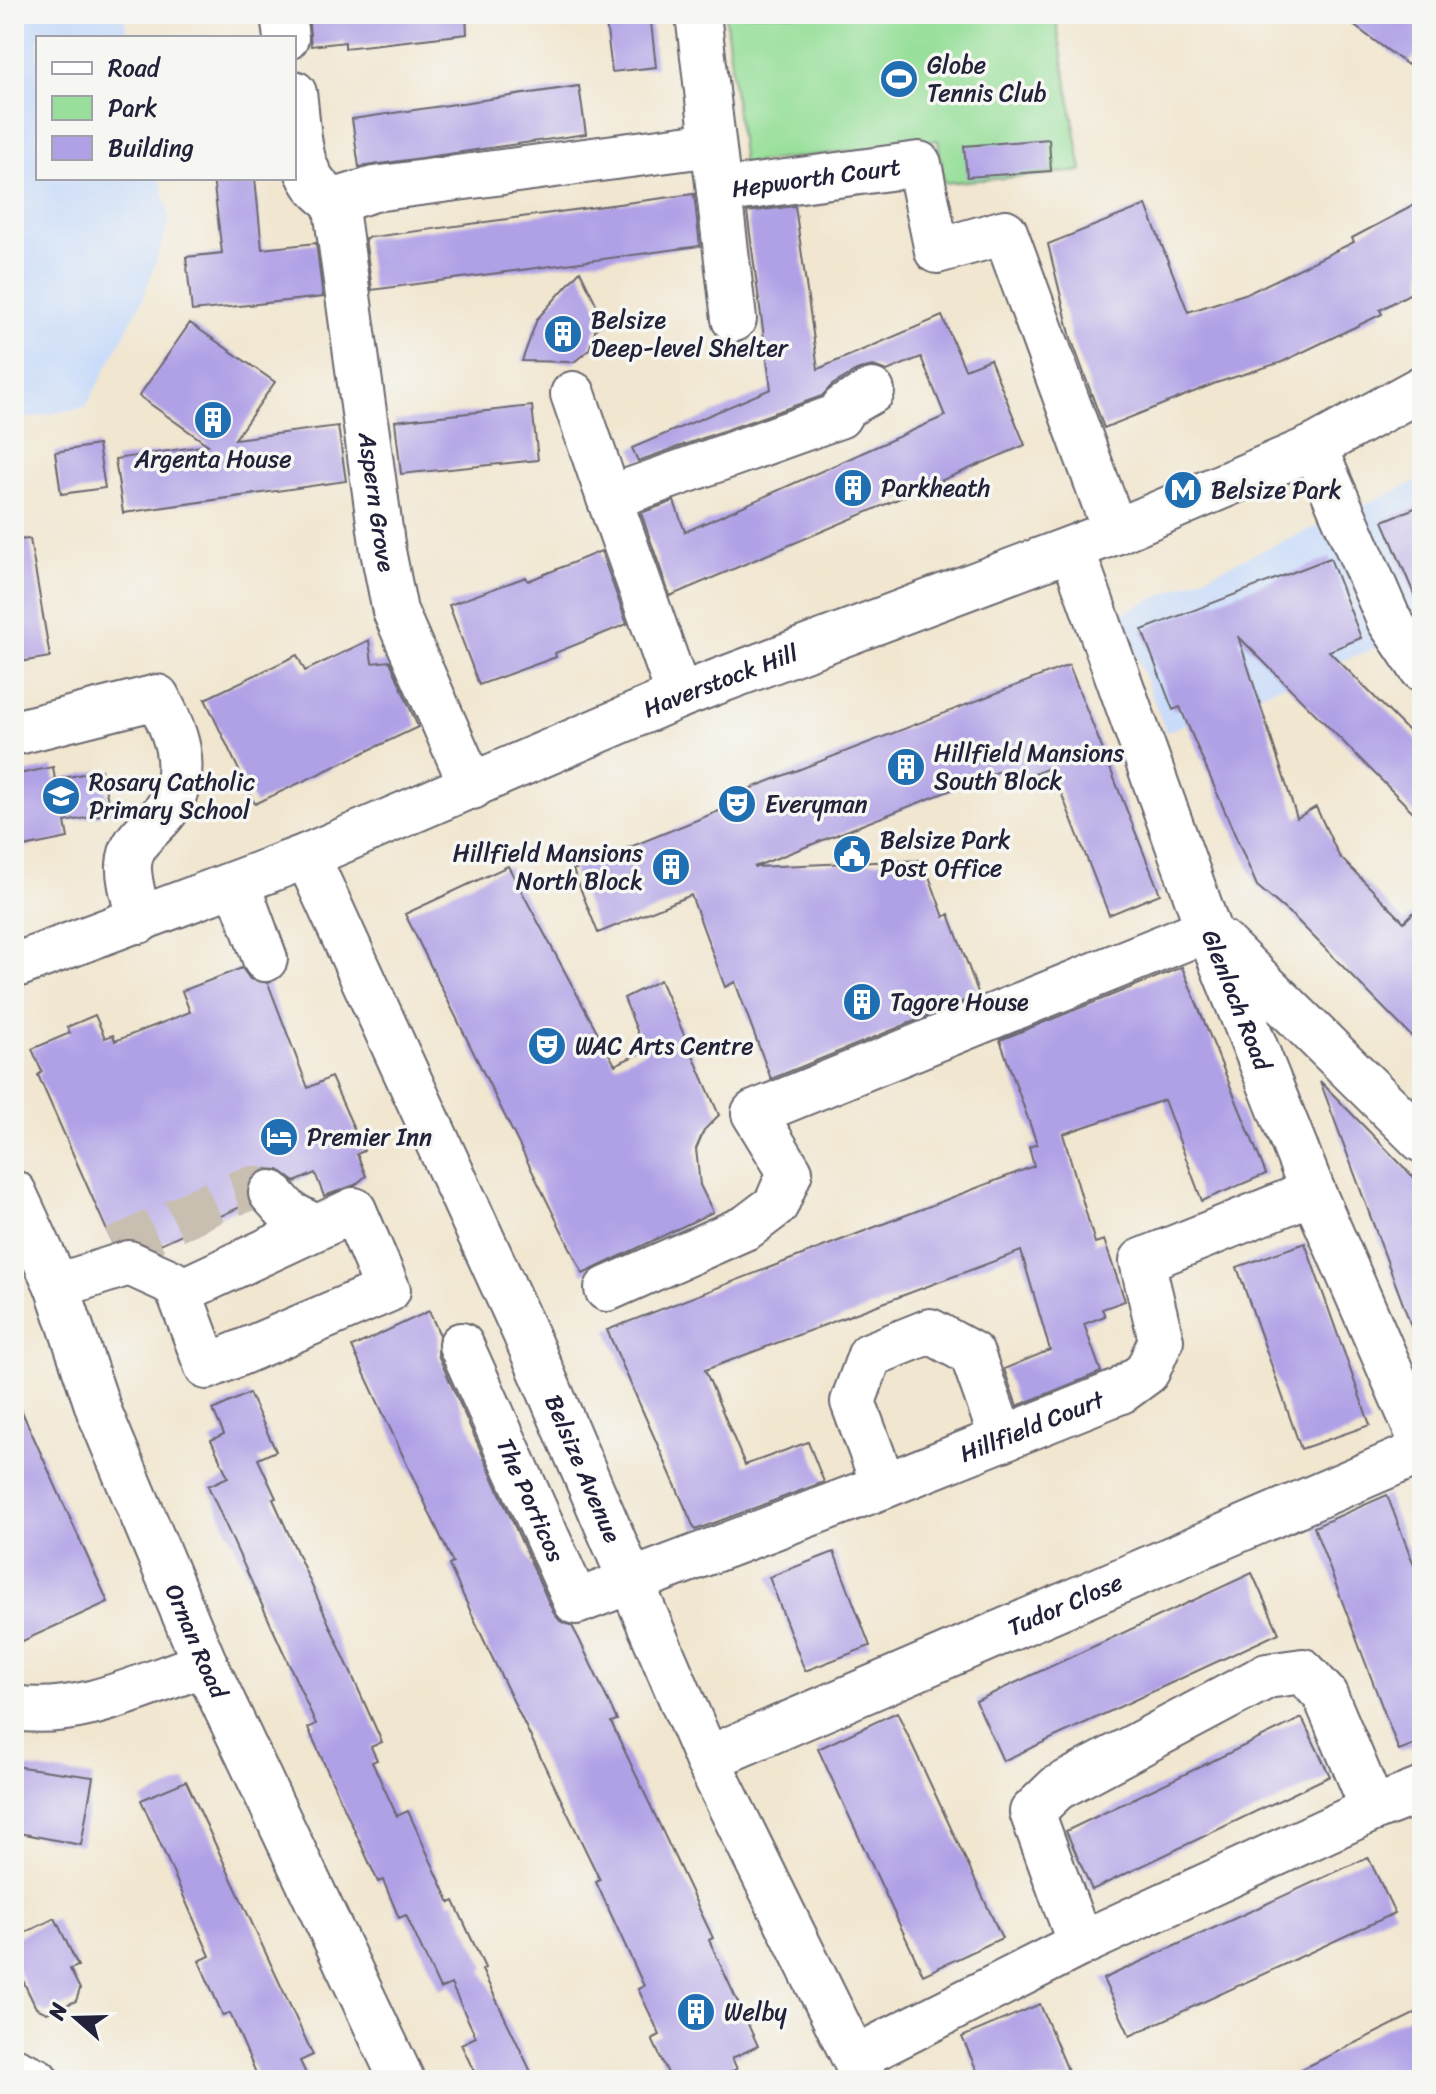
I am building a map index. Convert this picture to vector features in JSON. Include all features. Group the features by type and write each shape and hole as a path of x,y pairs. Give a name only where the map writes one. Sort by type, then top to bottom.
{"street":[{"path":"283,14 286,36"},
{"path":"698,14 734,319"},
{"path":"296,105 308,178 318,192 335,201 374,189 713,144"},
{"name":"Hepworth Court","path":"719,191 919,164 937,251 1005,232 1115,532"},
{"name":"Aspern Grove","path":"335,201 383,551 395,611 472,787"},
{"name":"Haverstock Hill","path":"14,966 307,856 679,696 1115,532 1314,447 1422,388"},
{"path":"609,498 839,416 844,407 872,391"},
{"path":"573,394 679,696"},
{"path":"1314,447 1389,620 1422,669"},
{"name":"Glenloch Road","path":"1072,549 1208,929 1313,1192 1422,1443"},
{"path":"14,733 157,697 177,733 180,769 170,804 138,839 129,864 139,921"},
{"name":"Belsize Avenue","path":"307,856 524,1331 707,1759 860,2069"},
{"path":"237,883 265,959"},
{"path":"607,1289 747,1227 776,1205 790,1172 754,1113 1208,929 1422,1140"},
{"name":"Hillfield Court","path":"632,1582 1121,1391 1147,1372 1161,1340 1142,1261 1313,1192"},
{"name":"Ornan Road","path":"14,1193 55,1281 99,1411 205,1664 402,2080"},
{"path":"271,1193 289,1213 315,1227"},
{"path":"55,1281 129,1263 171,1282 179,1292 207,1367 388,1290 354,1210 179,1292"},
{"path":"55,1281 115,1250"},
{"path":"884,1486 853,1402 870,1355 930,1331 972,1354 1002,1439"},
{"name":"The Porticos","path":"461,1345 576,1602 632,1582"},
{"name":"Tudor Close","path":"707,1759 1422,1451"},
{"path":"14,1708 54,1712 205,1664"},
{"path":"1080,1944 1032,1812 1057,1788 1267,1676 1303,1671 1325,1695 1373,1809"},
{"path":"860,2069 1080,1944 1373,1809 1422,1790"},
{"path":"14,2070 36,2080"}],"shaded area":[{"path":"14,14 123,14 128,36 36,36 36,180 160,180 170,220 143,299 86,407 14,421"},
{"path":"1422,479 1422,629 1166,732 1120,614"}],"green space":[{"name":"Globe Tennis Club","path":"725,14 1055,14 1082,171 944,183 938,140 743,164"}],"building":[{"path":"308,14 466,14 467,34 345,48 345,42 311,46"},
{"path":"605,14 650,14 656,67 612,72"},
{"path":"1338,14 1422,14 1422,46 1408,65"},
{"path":"579,86 586,134 359,167 352,119"},
{"path":"1049,139 1051,171 967,177 964,146"},
{"path":"213,180 255,180 262,249 316,243 323,297 192,311 186,257 222,253"},
{"path":"694,194 700,246 372,290 365,238"},
{"path":"1422,201 1422,287 1380,310 1382,314 1282,362 1216,383 1104,428 1071,338 1048,244 1146,205 1188,312 1251,292 1354,242 1352,238"},
{"path":"795,206 818,369 942,316 965,369 990,359 1025,445 670,596 641,513 674,501 685,532 945,416 921,357 887,371 873,366 860,369 832,385 822,396 638,461 632,448 771,389 747,212"},
{"name":"Belsize Deep-level Shelter","path":"580,271 606,324 596,328 589,350 574,362 522,361 537,319"},
{"name":"Argenta House","path":"190,323 275,382 235,439 338,426 346,481 123,513 115,459 208,445 139,396"},
{"path":"532,406 538,460 401,474 395,421"},
{"path":"98,445 105,488 61,494 55,452"},
{"path":"1422,505 1422,613 1383,521"},
{"path":"30,539 50,657 14,663 14,540"},
{"path":"601,551 627,624 555,653 556,657 479,685 449,605 526,577 528,581"},
{"path":"1330,558 1361,638 1329,651 1422,745 1422,821 1238,636 1297,818 1316,807 1339,856 1404,922 1422,904 1422,1047 1295,918 1257,886 1180,707 1173,710 1142,630"},
{"path":"369,640 372,663 390,661 418,727 255,804 205,699 297,655 305,671"},
{"path":"1069,665 1160,894 1109,915 1051,767 1011,784 1005,769 754,867 923,860 944,917 949,914 979,995 771,1079 735,982 725,987 691,895 598,933 573,870 744,801 741,792"},
{"name":"Rosary Catholic Primary School","path":"53,767 55,780 101,770 111,813 65,822 68,838 14,849 14,775"},
{"path":"508,866 615,1065 645,1051 624,998 660,980 719,1115 704,1130 696,1149 700,1185 713,1212 583,1274 405,914"},
{"path":"1182,967 1266,1174 1202,1201 1164,1100 1063,1134 1095,1243 1104,1240 1125,1301 1102,1309 1105,1316 1084,1324 1101,1372 1017,1406 1004,1369 1050,1350 1021,1251 705,1370 745,1465 808,1442 824,1482 695,1530 607,1330 1034,1166 1029,1147 1037,1144 1000,1040"},
{"name":"Premier Inn","path":"242,968 250,979 268,983 308,1088 331,1077 364,1151 357,1154 366,1176 355,1185 324,1196 315,1173 295,1182 279,1170 265,1169 254,1175 248,1185 249,1203 154,1247 138,1240 112,1242 38,1075 42,1072 32,1049 70,1033 67,1027 95,1015 105,1038 113,1035 115,1041 190,1012 182,991"},
{"path":"1320,1081 1422,1186 1422,1346 1419,1347"},
{"path":"1305,1243 1370,1425 1301,1449 1237,1267"},
{"path":"429,1311 439,1333 438,1355 553,1612 560,1621 572,1626 579,1639 617,1720 611,1722 713,1938 709,1940 758,2046 732,2058 737,2069 712,2080 671,2080 652,2039 660,2035 638,1989 644,1986 596,1882 600,1880 489,1651 449,1565 453,1563 352,1347"},
{"path":"249,1393 276,1451 258,1459 276,1498 273,1499 382,1742 371,1747 377,1760 372,1762 397,1816 408,1811 450,1903 454,1901 485,1968 482,1970 535,2080 478,2080 461,2044 476,2037 451,1984 440,1989 406,1915 399,1918 383,1880 378,1882 308,1728 316,1724 208,1486 228,1477 211,1440 224,1434 213,1410"},
{"path":"14,1394 108,1602 14,1645"},
{"path":"1387,1495 1422,1586 1422,1742 1399,1751 1314,1527"},
{"path":"834,1552 870,1646 805,1671 769,1577"},
{"path":"1252,1573 1279,1633 1003,1761 976,1701"},
{"path":"897,1712 1002,1938 923,1975 818,1749"},
{"path":"1302,1718 1330,1776 1092,1890 1066,1831"},
{"path":"14,1766 93,1777 81,1845 14,1832"},
{"path":"186,1781 313,2055 300,2061 309,2080 259,2080 230,2013 223,2016 199,1961 210,1956 141,1800"},
{"path":"1368,1857 1395,1913 1130,2036 1103,1979"},
{"path":"55,1918 78,1966 70,1969 80,1989 76,2001 47,2013 36,2008 14,1962 14,1938"},
{"path":"1040,2004 1072,2080 981,2080 962,2037"},
{"path":"1422,2010 1422,2080 1280,2080"}],"tunnel":[{"path":"115,1250 221,1198 253,1188 271,1193"}],"place":[{"name":"Globe Tennis Club","path":"899,79"},
{"name":"Belsize Deep-level Shelter","path":"563,334"},
{"name":"Argenta House","path":"213,420"},
{"name":"Parkheath","path":"853,488"},
{"name":"Belsize Park","path":"1183,490"},
{"name":"Hillfield Mansions South Block","path":"906,767"},
{"name":"Rosary Catholic Primary School","path":"61,796"},
{"name":"Everyman","path":"737,804"},
{"name":"Belsize Park Post Office","path":"852,854"},
{"name":"Hillfield Mansions North Block","path":"671,867"},
{"name":"Tagore House","path":"862,1002"},
{"name":"WAC Arts Centre","path":"547,1046"},
{"name":"Premier Inn","path":"279,1137"},
{"name":"Welby","path":"696,2012"}]}
